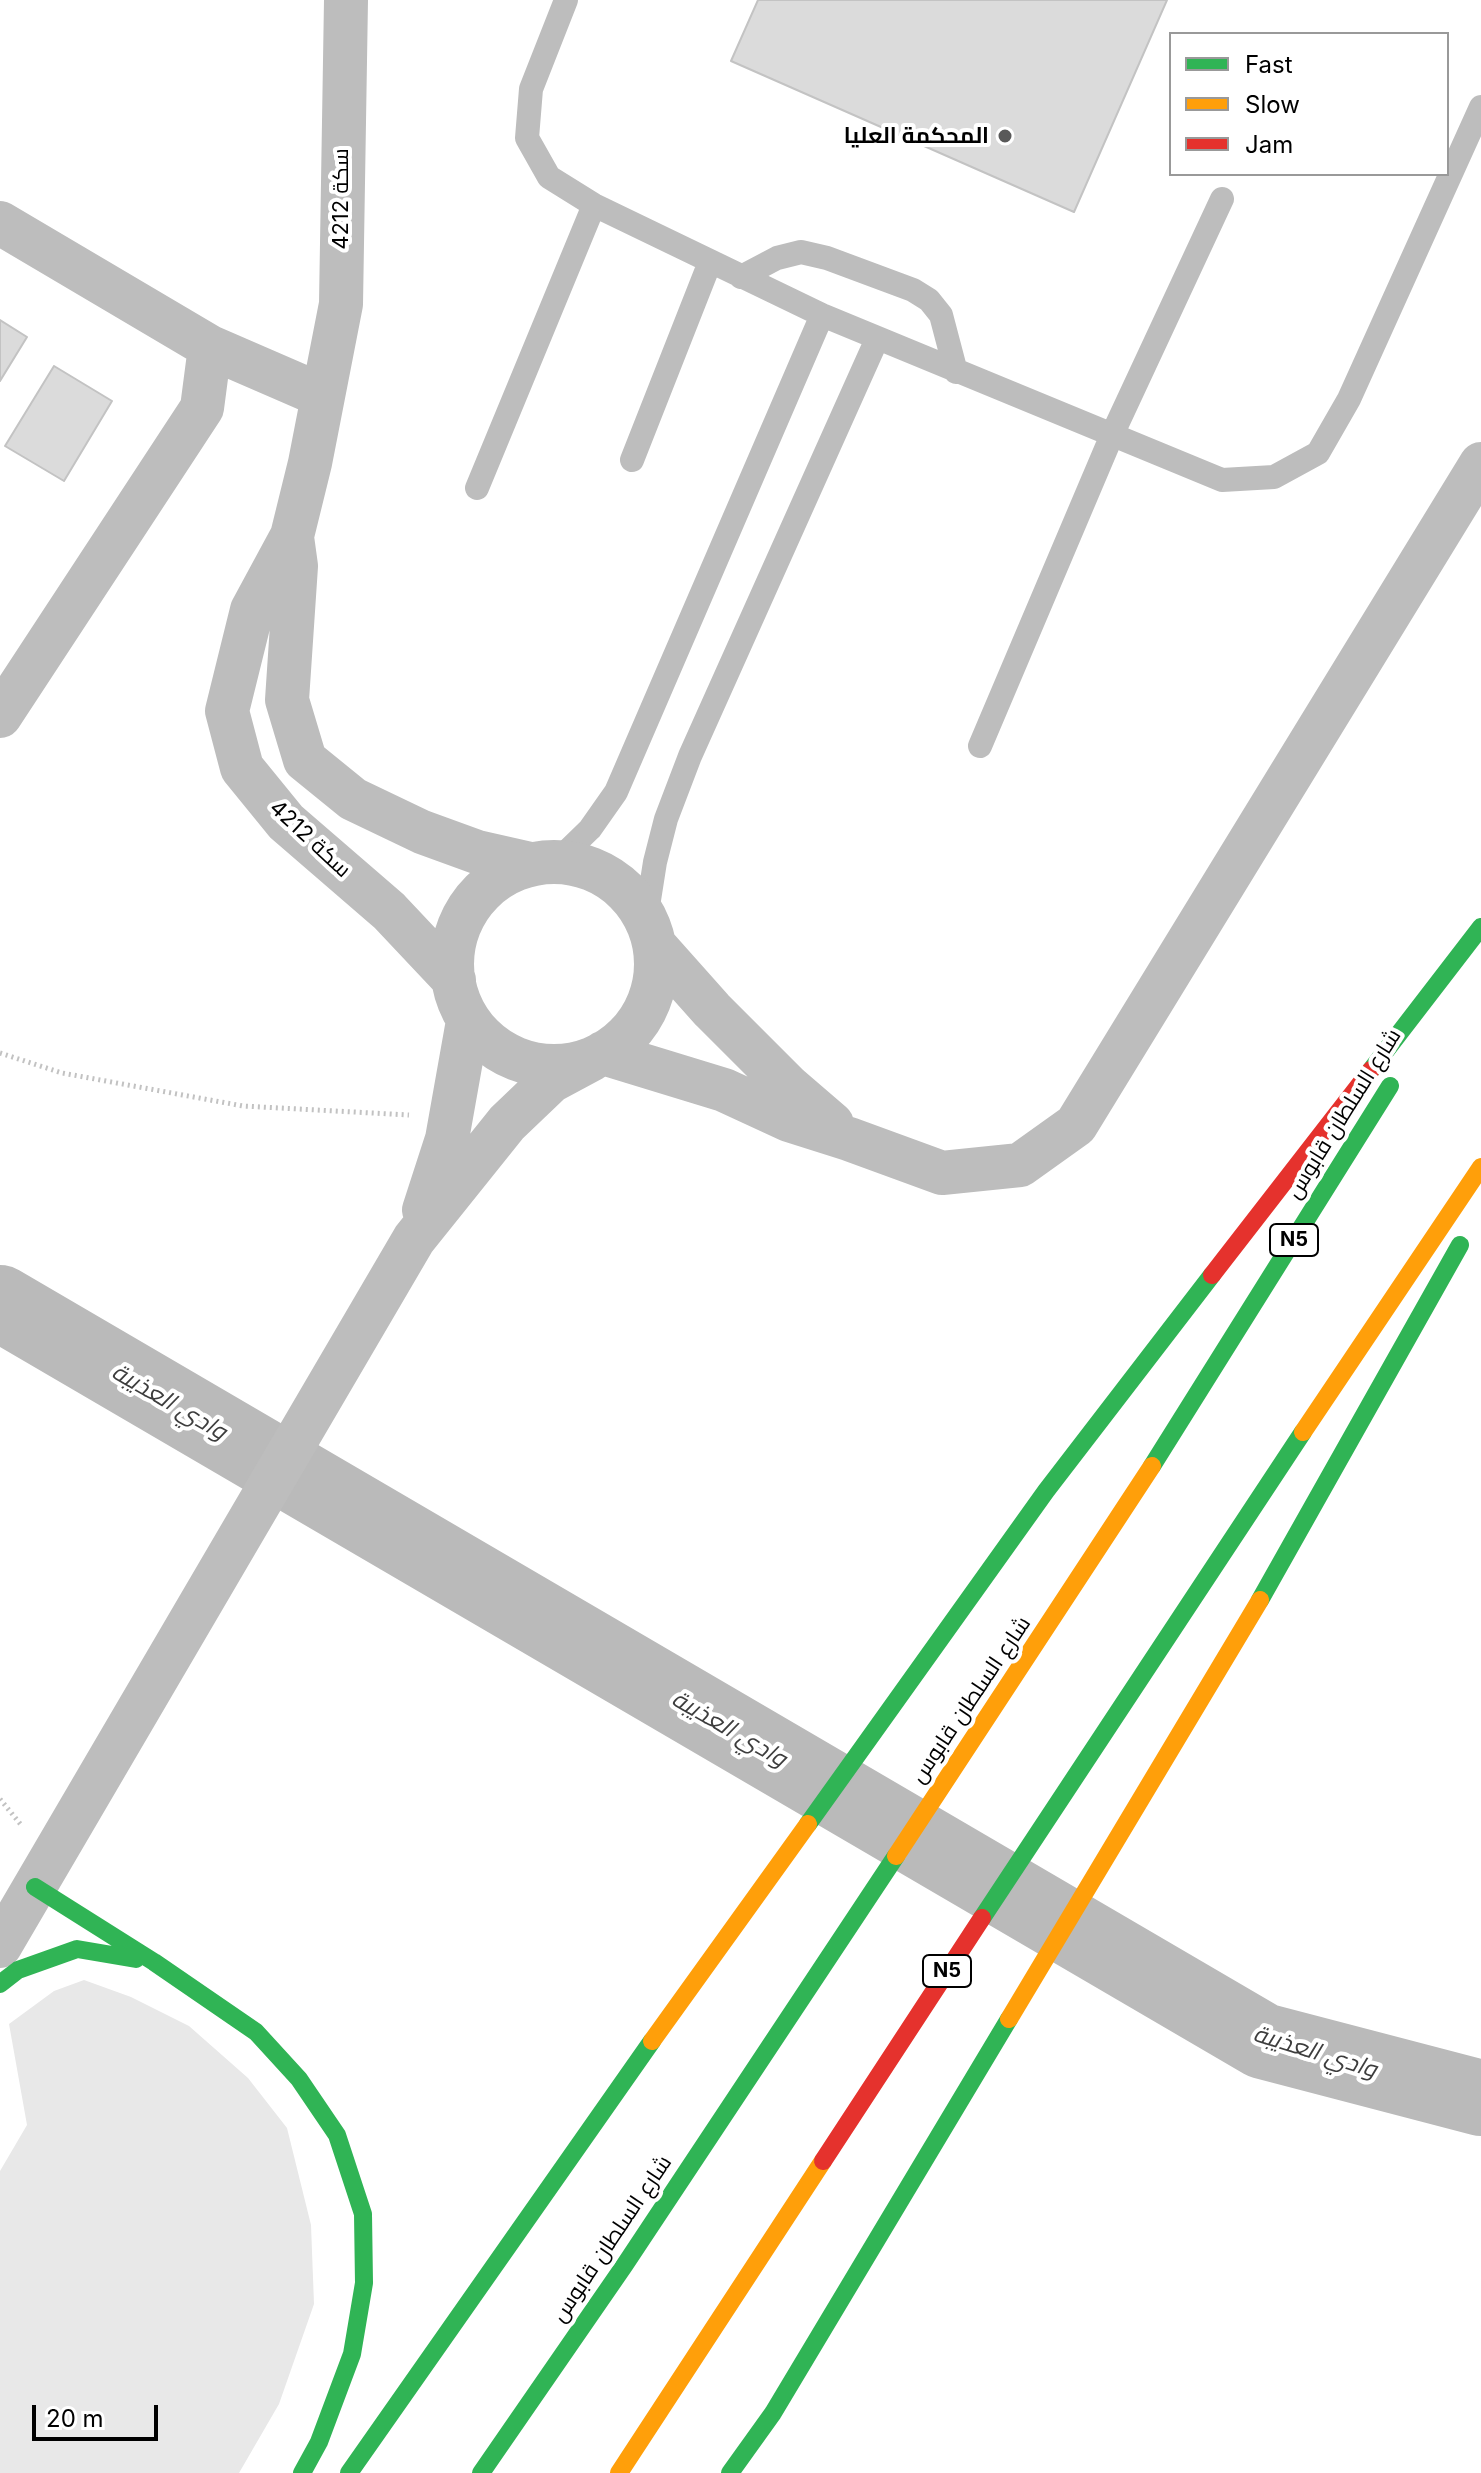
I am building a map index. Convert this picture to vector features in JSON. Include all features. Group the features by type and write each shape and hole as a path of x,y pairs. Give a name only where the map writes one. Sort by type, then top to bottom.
{"highway":[{"path":"349,2473 539,2200 1046,1491 1481,927"},
{"name":"شارع السلطان قابوس","path":"1431,1021 1481,941"},
{"name":"شارع السلطان قابوس","path":"481,2473 624,2266 1107,1538 1398,1074"},
{"name":"N5","path":"619,2473 1191,1598 1481,1167"},
{"path":"730,2473 773,2413 1243,1629 1466,1235"},
{"path":"35,1887 154,1962 256,2032 299,2079 337,2135 363,2214 364,2283 352,2354 319,2442 302,2473"},
{"path":"0,1984 18,1970 77,1949 154,1962"}],"street":[{"name":"سكة 4212","path":"346,0 341,304 292,536 252,610 227,711 242,768 286,822 389,911 454,980"},
{"path":"0,223 210,347 323,396"},
{"path":"0,716 202,408 210,347"},
{"path":"849,1139 789,1087 678,975 631,896 610,877 585,865 543,862 504,874 481,891 464,914 453,948 456,995 468,1021 487,1042 510,1057 537,1065 565,1066 597,1056 724,1090 789,1120 942,1173 1020,1165 1076,1125 1481,464"},
{"name":"سكة 4212","path":"292,536 296,566 287,700 305,760 353,799 422,832 477,852 543,862"},
{"path":"0,1946 414,1239 507,1123 551,1081 616,1046 635,1025 649,1001 655,974 650,932"},
{"path":"414,1239 434,1182 451,1118 468,1021"}],"lane":[{"path":"566,0 531,89 527,138 549,177 594,205 822,315 1222,480 1274,477 1318,453 1349,399 1481,107"},
{"path":"980,746 1112,435 1222,199"},
{"path":"477,488 594,205"},
{"path":"741,277 777,258 801,252 827,258 913,290 929,300 941,315 956,372"},
{"path":"632,460 710,262"},
{"path":"543,862 590,829 616,792 822,315"},
{"path":"650,932 655,862 666,819 690,756 877,339"}],"path":[{"path":"0,1053 62,1073 243,1106 451,1118"}],"shaded area":[{"path":"84,1980 131,1997 189,2026 248,2078 287,2128 311,2225 314,2304 279,2404 239,2473 0,2473 0,2171 27,2125 9,2024 54,1991"}],"building":[{"name":"المحكمة العليا","path":"758,0 1167,0 1074,212 731,61"},
{"path":"0,320 27,337 0,381"},
{"path":"54,366 112,401 64,481 5,446"}],"waterway":[{"name":"وادي العذيبة","path":"0,1303 1263,2041 1481,2098"}],"traffic: fast":[{"path":"1371,1070 1481,927"},
{"path":"1152,1466 1390,1086"},
{"path":"1260,1600 1460,1245"},
{"path":"808,1824 1046,1491 1212,1275"},
{"path":"982,1918 1303,1432"},
{"path":"481,2473 624,2266 896,1856"},
{"path":"35,1887 154,1962 256,2032 299,2079 337,2135 363,2214 364,2283 352,2354 319,2442 302,2473"},
{"path":"0,1984 18,1970 77,1949 136,1959"},
{"path":"730,2473 773,2413 1009,2019"},
{"path":"349,2473 652,2041"}],"traffic: slow":[{"path":"1303,1432 1481,1167"},
{"path":"896,1856 1152,1466"},
{"path":"1009,2019 1260,1600"},
{"path":"652,2041 808,1824"},
{"path":"619,2473 823,2161"}],"traffic: jam":[{"path":"1212,1275 1371,1070"},
{"path":"823,2161 982,1918"}],"place":[{"name":"المحكمة العليا","path":"1005,136"}]}
